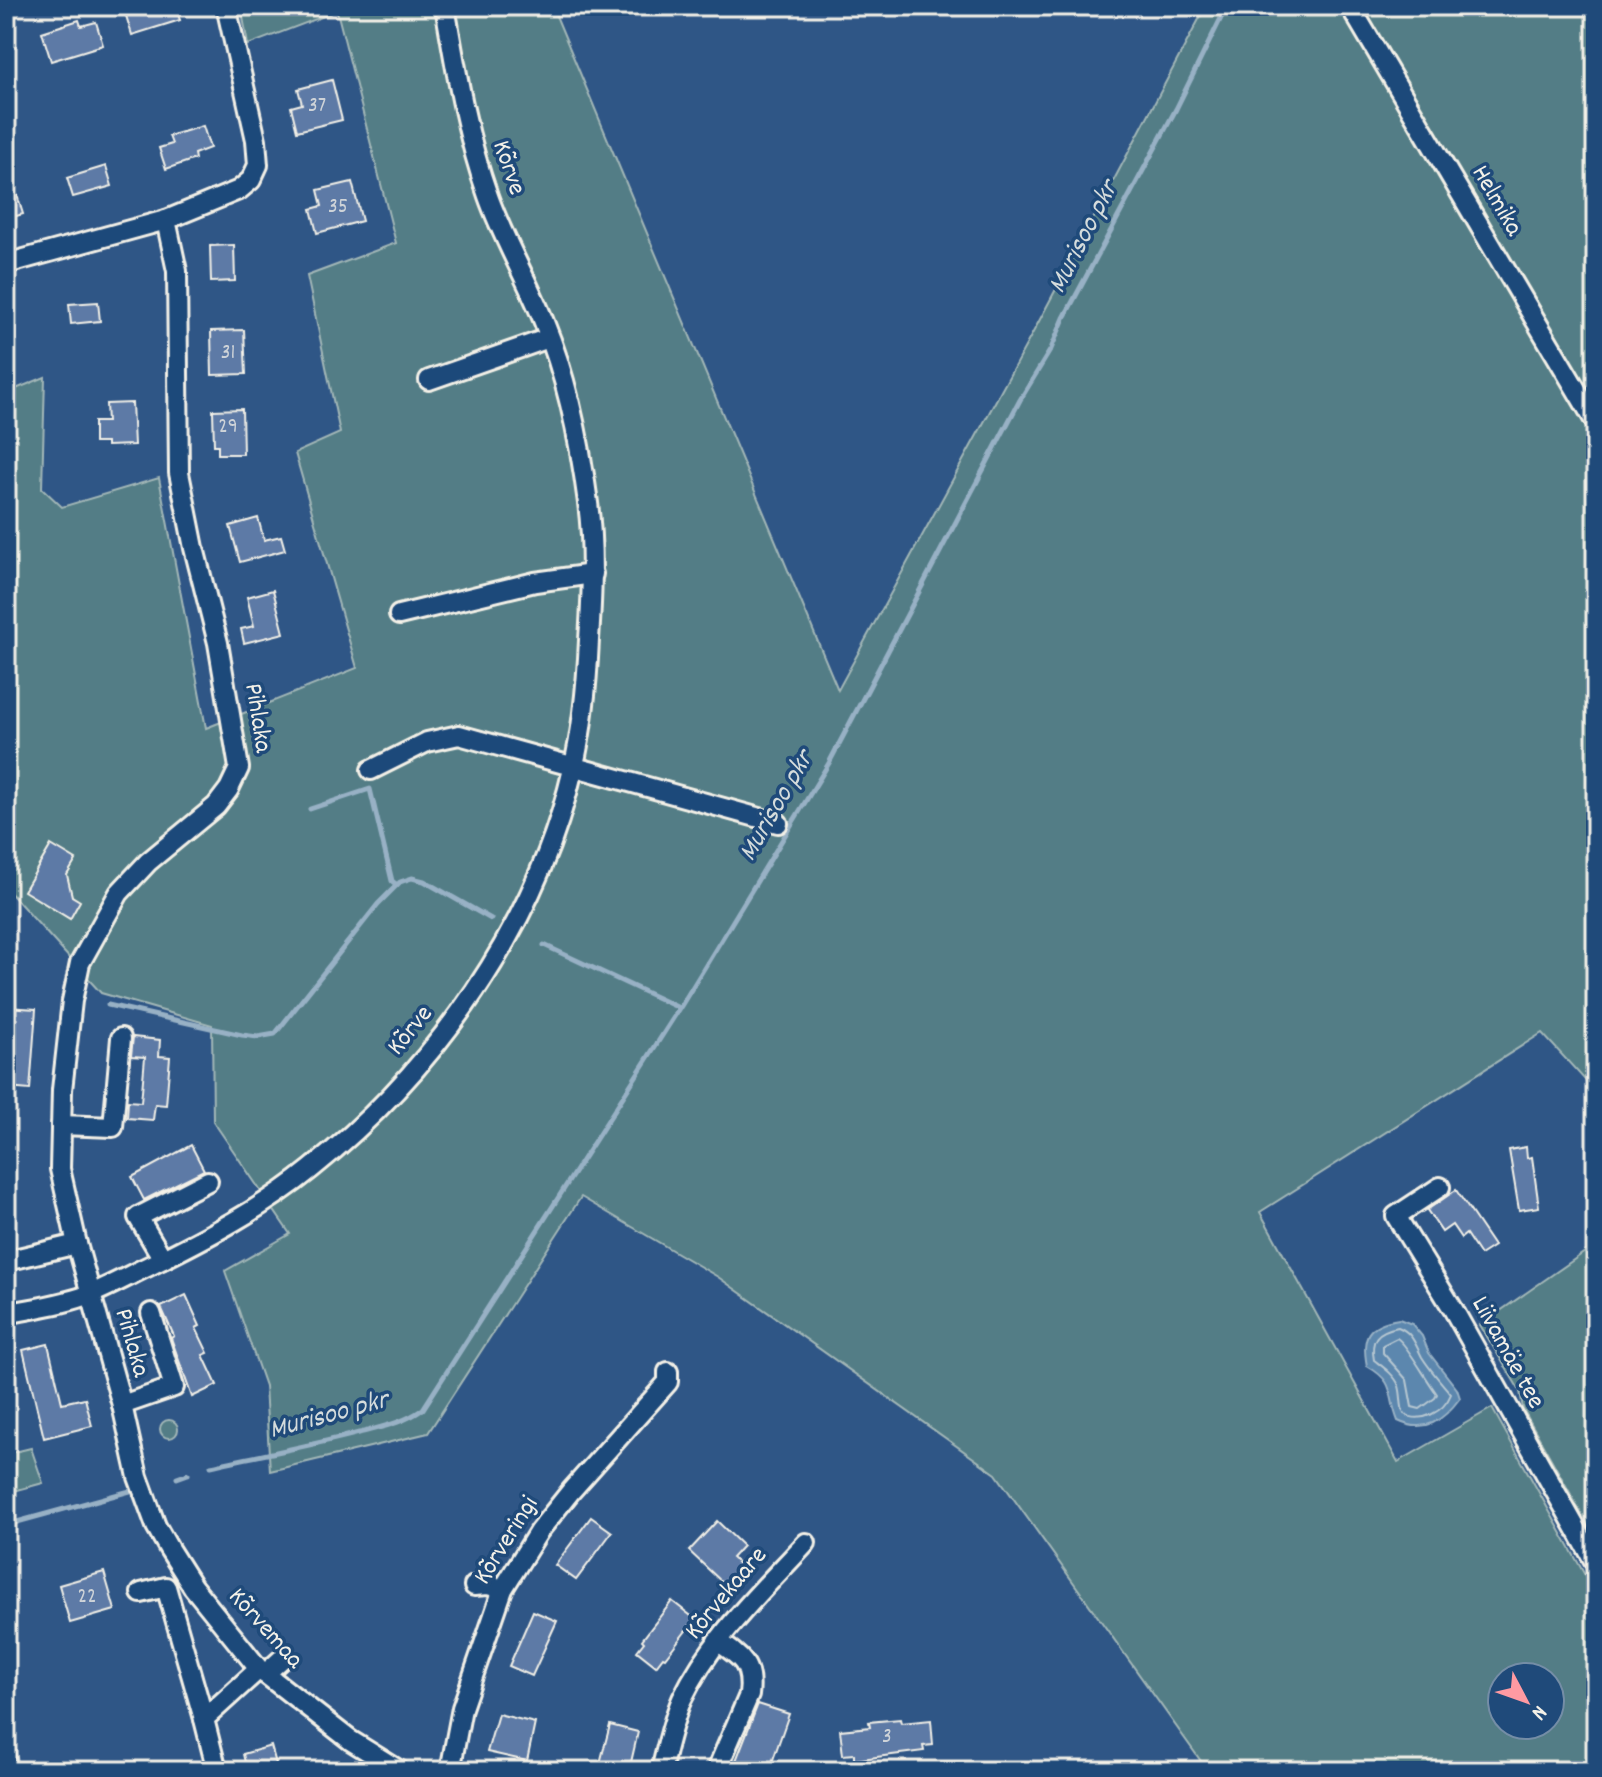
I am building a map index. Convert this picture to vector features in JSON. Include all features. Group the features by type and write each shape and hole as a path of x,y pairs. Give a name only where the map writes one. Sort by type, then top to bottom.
{"street":[{"path":"6,264 166,220 239,190 251,180 258,165 256,140 226,6"},
{"name":"Kõrve","path":"6,1314 91,1294 198,1242 307,1172 360,1127 424,1059 465,1005 510,930 534,882 557,824 573,768 588,673 593,574 588,503 572,413 549,338 489,198 470,138 445,6"},
{"name":"Helmika","path":"1350,6 1596,423"},
{"name":"Pihlaka","path":"156,1526 138,1477 60,1169 72,1001 80,963 119,893 148,862 216,806 239,768 218,643 179,473 177,271 166,220"},
{"path":"429,380 549,338"},
{"path":"399,615 522,584 593,574"},
{"path":"371,770 427,742 459,735 778,823"},
{"path":"61,1125 113,1127 121,1038"},
{"path":"163,1259 138,1217 208,1181"},
{"name":"Liivamäe tee","path":"1440,1187 1396,1216 1453,1309 1596,1564"},
{"path":"6,1261 77,1244"},
{"path":"122,1405 174,1387 151,1313"},
{"name":"Kõrveringi","path":"450,1771 462,1708 503,1589 539,1531 668,1382 668,1372"},
{"name":"Kõrvemaa","path":"156,1526 193,1587 262,1671 350,1740 400,1771"},
{"name":"Kõrvekaare","path":"661,1771 669,1734 682,1700 717,1641 806,1543"},
{"path":"474,1586 488,1585 503,1589"},
{"path":"141,1593 166,1587 217,1771"},
{"path":"717,1641 747,1666 750,1682 749,1695 718,1767"},
{"path":"204,1719 285,1656"}],"green space":[{"path":"241,6 552,6 838,690 1206,6 1596,6 1596,1092 1542,1033 1260,1212 1398,1462 1492,1408 1596,1595 1596,1771 1208,1771 996,1474 718,1277 581,1197 428,1433 270,1471 265,1386 225,1271 290,1234 213,1121 212,1025 101,993 6,888 6,393 45,377 42,488 62,507 159,478 206,728 357,668 295,453 340,433 307,276 396,243 337,11 248,45"},
{"path":"1596,1239 1596,1539 1523,1409 1520,1391 1480,1325 1592,1247"},
{"path":"165,1420 173,1420 178,1429 176,1436 165,1438 160,1433 160,1425"},
{"path":"31,1448 43,1483 10,1492 6,1482 6,1454"}],"water":[{"path":"1399,1319 1412,1324 1422,1336 1429,1353 1457,1389 1460,1398 1440,1419 1425,1426 1398,1421 1387,1384 1367,1366 1365,1347 1369,1333 1380,1324"}],"building":[{"path":"123,6 175,6 180,20 132,35"},
{"path":"79,20 81,26 96,22 103,45 51,61 42,32"},
{"path":"332,80 342,120 297,131 291,107 302,104 298,89"},
{"path":"203,126 210,148 194,154 195,159 166,169 159,148 172,144 169,136"},
{"path":"106,166 112,186 73,197 67,178"},
{"path":"352,182 362,221 317,233 311,209 322,206 318,190"},
{"path":"17,195 23,214 6,219 6,198"},
{"path":"234,245 235,281 211,282 210,246"},
{"path":"98,302 100,321 71,324 69,304"},
{"path":"244,330 246,374 212,375 211,331"},
{"path":"132,403 134,445 94,443 94,422 107,422 106,404"},
{"path":"242,409 243,454 218,454 218,445 214,445 213,410"},
{"path":"258,518 264,540 281,536 285,550 240,562 230,526"},
{"path":"273,590 284,633 244,643 241,629 254,626 247,597"},
{"path":"51,845 76,860 67,875 72,896 80,901 70,919 24,891"},
{"path":"6,1007 36,1009 30,1090 7,1088 11,1029 6,1028"},
{"path":"133,1037 160,1040 159,1056 170,1057 166,1105 155,1104 153,1120 127,1118 128,1101 141,1102 145,1057 131,1056"},
{"path":"191,1145 204,1170 144,1200 132,1177"},
{"path":"1526,1147 1527,1158 1532,1157 1539,1207 1519,1210 1509,1150"},
{"path":"1456,1190 1494,1246 1480,1255 1466,1234 1461,1238 1452,1225 1442,1232 1427,1210"},
{"path":"186,1295 208,1353 203,1355 217,1385 192,1397 171,1338 174,1336 161,1307"},
{"path":"48,1344 62,1403 85,1398 92,1426 44,1438 23,1350"},
{"path":"591,1517 612,1532 576,1580 555,1565"},
{"path":"717,1521 743,1546 732,1558 740,1565 723,1583 689,1551"},
{"path":"104,1572 115,1610 70,1623 59,1585"},
{"path":"672,1601 695,1619 656,1666 637,1651"},
{"path":"533,1611 557,1621 532,1676 509,1666"},
{"path":"758,1704 789,1714 769,1771 732,1771"},
{"path":"498,1714 535,1723 527,1761 487,1752"},
{"path":"900,1719 901,1723 931,1720 933,1745 923,1746 924,1751 854,1760 854,1754 843,1755 840,1730 870,1727 869,1722"},
{"path":"610,1725 638,1732 629,1771 598,1771"},
{"path":"271,1746 278,1771 247,1771 243,1754"}],"waterway":[{"name":"Murisoo pkr","path":"211,1466 384,1426 423,1409 681,1006 829,763 1020,400 1051,349 1064,318 1176,109 1227,6"},
{"path":"310,809 370,789 392,881 397,885"},
{"path":"108,1005 242,1035 258,1037 275,1034 378,904 400,882 412,878 424,881 491,919"},
{"path":"544,945 679,1008"},
{"name":"Murisoo pkr","path":"177,1478 188,1474"},
{"name":"Murisoo pkr","path":"6,1525 130,1491"},
{"path":"6,1723 19,1771"}]}
